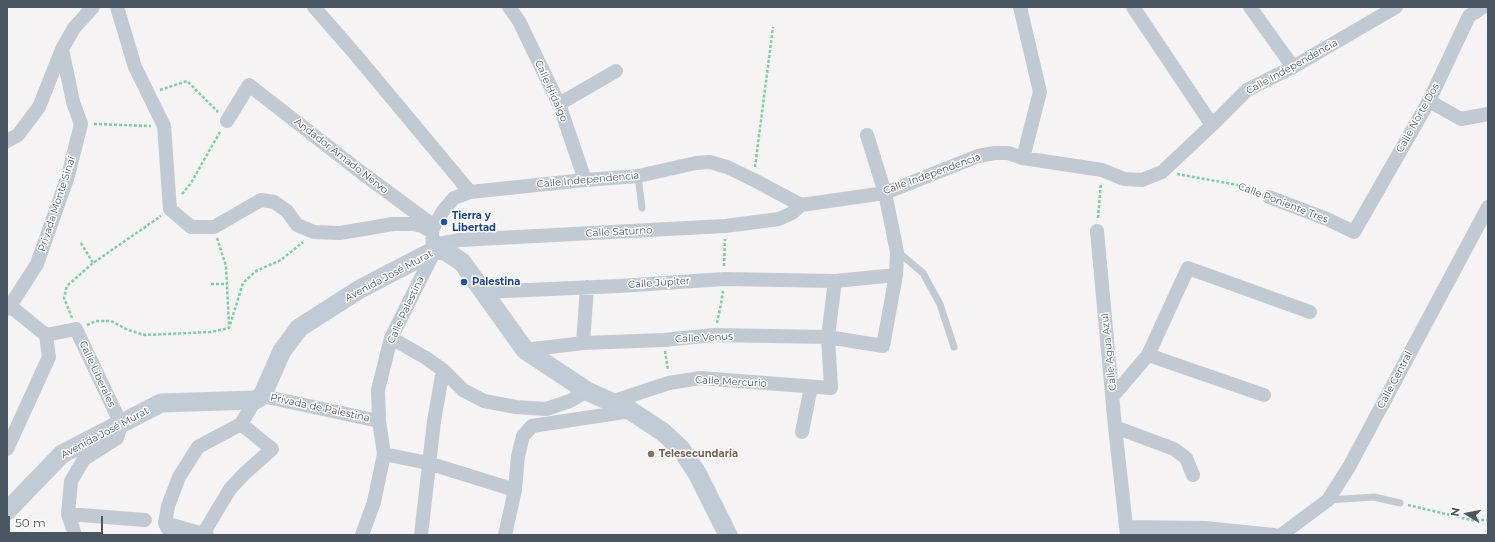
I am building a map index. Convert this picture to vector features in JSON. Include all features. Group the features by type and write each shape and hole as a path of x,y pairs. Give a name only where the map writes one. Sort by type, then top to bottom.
{"street":[{"path":"7,141 18,135 39,107 62,49 74,28 93,7"},
{"path":"117,7 135,67 164,126 170,209 191,227 214,227 261,200 274,202 287,211 297,225 314,232 340,233 393,224 413,224 422,226 434,238"},
{"path":"314,7 470,192"},
{"name":"Calle Hidalgo","path":"509,7 519,21 559,104 585,180"},
{"path":"1020,7 1040,92 1023,158"},
{"path":"1133,7 1212,125"},
{"path":"1250,7 1293,67"},
{"name":"Calle Norte Dos","path":"1354,232 1429,101 1469,16 1483,7"},
{"name":"Calle Independencia","path":"434,238 443,212 454,198 470,192 638,176 696,163 710,162 727,167 802,205 886,193 978,156 995,152 1008,153 1023,158 1102,170 1124,179 1142,180 1162,172 1247,90 1293,67 1393,8"},
{"path":"62,49 73,102 81,124"},
{"path":"559,104 616,71"},
{"name":"Andador Amado Nervo","path":"227,121 248,85 362,173 434,238"},
{"path":"1429,101 1461,119 1488,114"},
{"name":"Privada Monte Sinaí","path":"9,308 37,264 68,176 81,124"},
{"path":"867,135 886,193 897,252 896,275"},
{"name":"Calle Poniente Tres","path":"1269,197 1354,232"},
{"name":"Calle Saturno","path":"434,238 460,240 725,226 779,219 792,213 802,205"},
{"name":"Calle Central","path":"1281,535 1328,500 1349,467 1488,207"},
{"name":"Calle Agua Azul","path":"1097,231 1115,427 1127,531"},
{"name":"Avenida José Murat","path":"7,511 62,454 161,403 258,398 282,351 299,328 360,289 434,238 445,251 462,262 482,292 525,350 587,391 631,411 663,432 681,449 697,473 728,535"},
{"name":"Calle Palestina","path":"362,535 374,502 384,454 379,421 378,390 391,338 434,238"},
{"path":"1113,396 1148,355 1188,268 1310,312"},
{"name":"Calle Júpiter","path":"482,292 619,286 724,279 835,281 896,275"},
{"name":"Calle Venus","path":"525,350 583,343 664,340 714,335 828,337 883,346 896,275"},
{"path":"828,337 835,281"},
{"path":"583,343 587,287"},
{"path":"7,449 49,357 46,335 9,308"},
{"name":"Calle Liberales","path":"46,335 76,329 121,424"},
{"name":"Calle Mercurio","path":"611,402 670,382 700,378 831,388 828,337"},
{"path":"391,338 426,358 443,370 463,390 484,401 516,407 546,409 570,401 587,391"},
{"path":"1148,355 1264,395"},
{"path":"421,535 428,463 443,370"},
{"path":"802,432 811,386"},
{"path":"241,424 272,449 244,474 230,489 205,535 168,529 168,506 179,478 198,447 241,424 258,398"},
{"name":"Privada de Palestina","path":"258,398 379,421"},
{"path":"505,535 515,490 518,456 523,436 532,426 631,411"},
{"path":"75,535 68,514 71,481 84,459 117,438 121,424"},
{"path":"1115,427 1174,449 1186,458 1193,475"},
{"path":"384,454 428,463 515,490"},
{"path":"68,514 145,520"},
{"path":"1127,531 1204,528 1274,535"}],"lane":[{"path":"638,176 642,208"},
{"path":"897,252 923,272 940,304 954,347"},
{"path":"1328,500 1374,497 1400,503"}],"path":[{"path":"754,180 773,27"},
{"path":"149,94 187,81 227,121 192,183 170,209 93,263 67,286 64,298 76,329 96,321 111,321 128,330 145,335 211,332 229,328"},
{"path":"81,124 164,126"},
{"path":"1097,231 1102,170"},
{"name":"Calle Poniente Tres","path":"1162,172 1238,185 1269,197"},
{"path":"714,335 721,304 724,279 725,226"},
{"path":"214,227 226,266 229,328"},
{"path":"229,328 243,283 256,271 281,260 314,232"},
{"path":"81,243 93,263"},
{"path":"211,284 227,284"},
{"path":"664,340 670,382"},
{"path":"1400,503 1471,520 1488,520"}],"place":[{"name":"Tierra y Libertad","path":"444,222"},
{"name":"Palestina","path":"464,282"},
{"name":"Telesecundaria","path":"651,454"}]}
